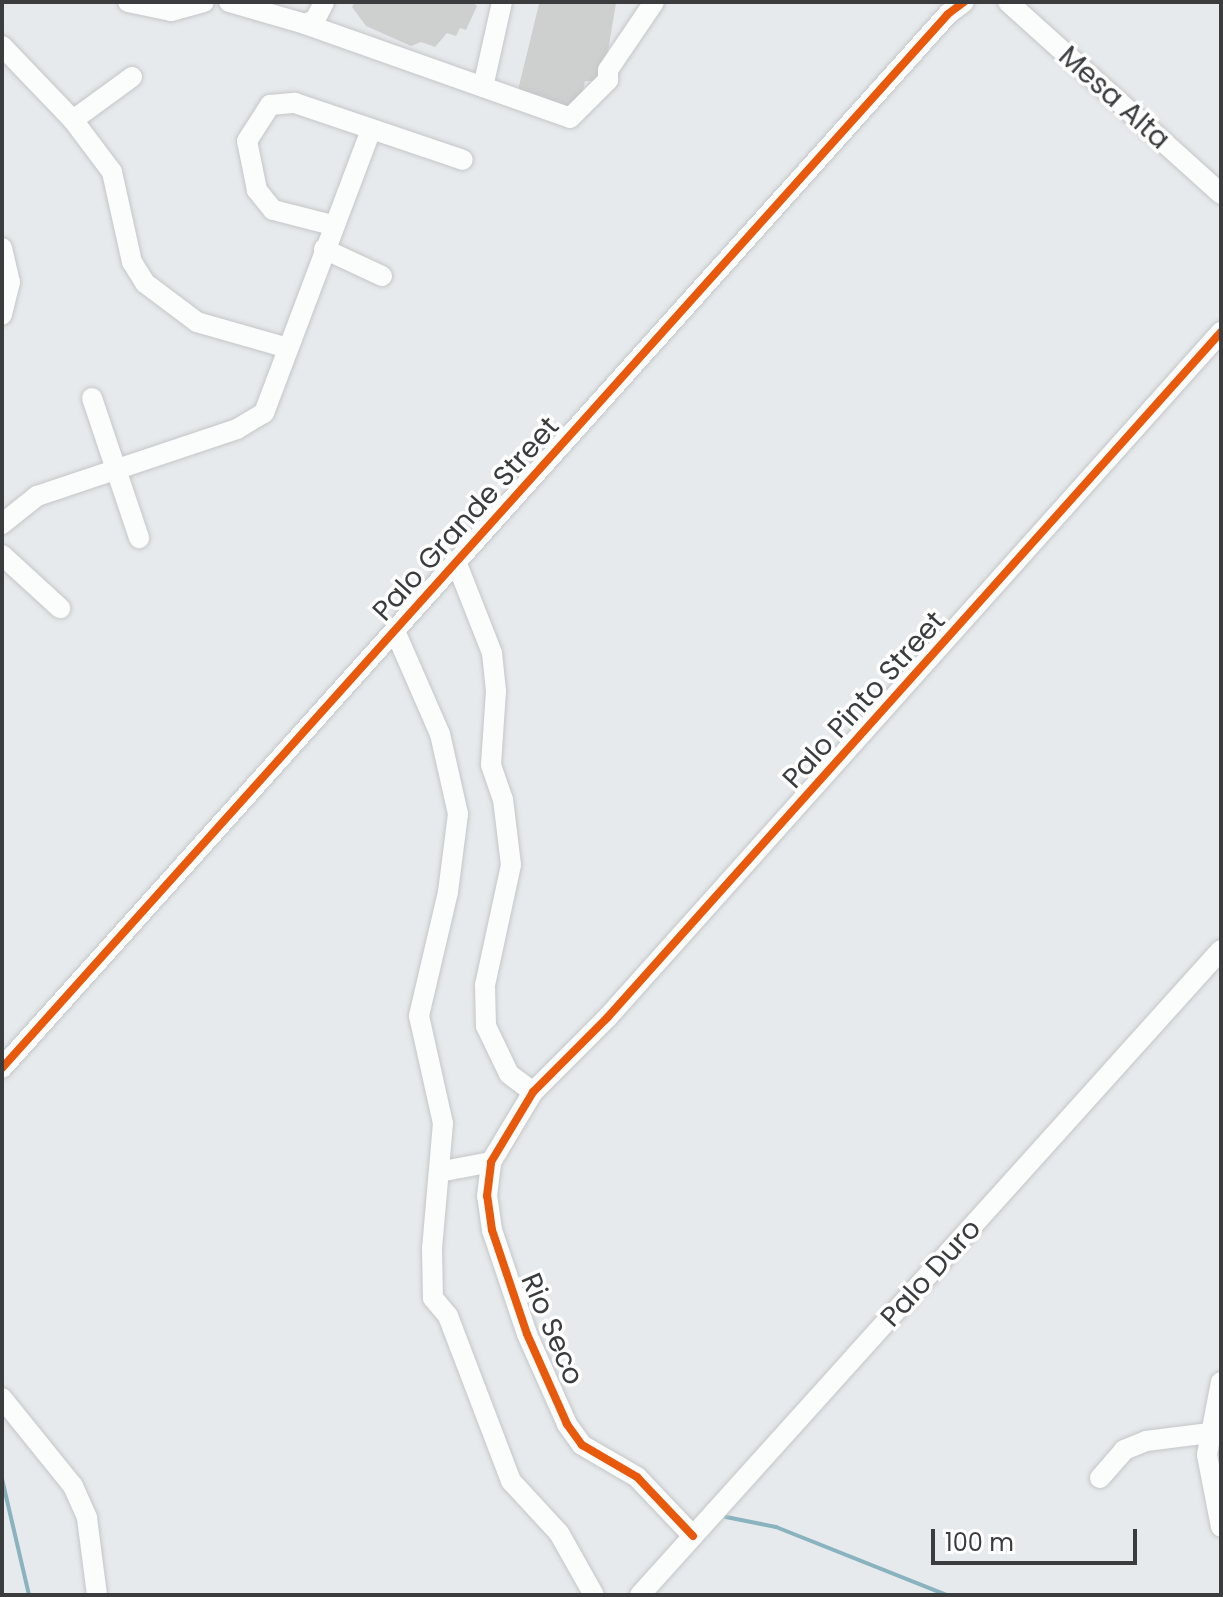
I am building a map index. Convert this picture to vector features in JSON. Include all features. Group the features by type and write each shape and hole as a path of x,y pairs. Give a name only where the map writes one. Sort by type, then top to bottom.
{"street":[{"path":"128,2 171,11 199,3"},
{"path":"229,2 305,24 483,87 577,116 608,80 608,70 654,2"},
{"path":"305,24 315,20 324,2"},
{"path":"483,87 502,2"},
{"name":"Palo Grande Street","path":"2,1068 964,2"},
{"name":"Mesa Alta","path":"1008,2 1221,194"},
{"path":"2,46 73,120 112,172 132,262 145,283 197,322 288,348"},
{"path":"73,120 132,77"},
{"path":"332,225 273,210 263,200 252,178 247,141 263,109 281,102 463,160"},
{"path":"2,524 37,496 237,429 264,413 332,225 371,130"},
{"path":"2,248 10,282 2,315"},
{"path":"324,249 382,276"},
{"name":"Palo Pinto Street","path":"533,1092 607,1018 1221,332"},
{"path":"92,398 139,538"},
{"path":"2,555 60,608"},
{"path":"457,564 492,653 496,691 491,765 503,799 511,865 485,985 486,1026 509,1074 533,1092"},
{"path":"395,631 440,734 458,814 448,892 419,1016 443,1123 433,1298 448,1316 511,1481 559,1533 594,1595"},
{"name":"Palo Duro","path":"640,1595 1221,950"},
{"name":"Rio Seco","path":"533,1092 491,1162 487,1196 492,1230 527,1334 567,1424 582,1445 637,1477 693,1536"},
{"path":"439,1172 491,1162"},
{"path":"1221,1382 1209,1433 1209,1478 1221,1527"},
{"path":"2,1398 73,1486 87,1518 97,1595"},
{"path":"1100,1478 1124,1450 1146,1441 1209,1433"}],"building":[{"path":"355,2 472,2 477,6 466,30 460,28 456,36 447,33 435,47 421,42 411,46 366,26 352,7"},
{"path":"616,3 603,81 585,81 579,110 517,94 539,4"}],"waterway":[{"path":"2,1479 29,1595"},
{"path":"726,1517 776,1527 947,1595"}],"cycle path":[{"path":"2,1068 948,14 964,2"},
{"path":"693,1536 637,1477 582,1445 567,1424 527,1334 492,1230 487,1196 491,1162 533,1092 607,1018 1221,332"}]}
